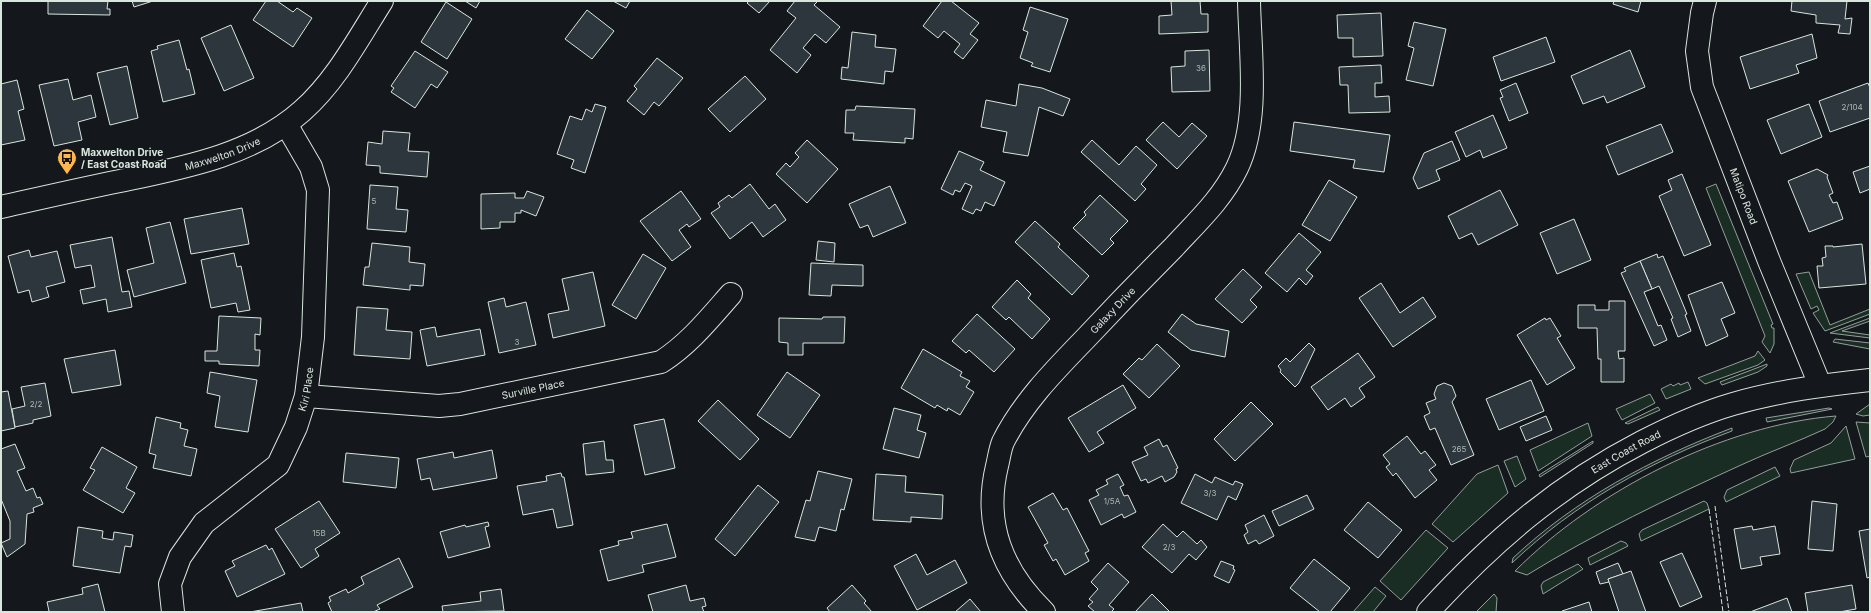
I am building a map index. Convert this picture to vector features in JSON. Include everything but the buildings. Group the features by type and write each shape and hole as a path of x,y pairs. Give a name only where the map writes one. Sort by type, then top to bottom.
{"street":[{"name":"Maxwelton Drive","path":"1,206 189,166 247,145 286,124 303,111 334,78 382,1"},
{"name":"Galaxy Drive","path":"1044,612 1012,574 1000,548 992,520 992,485 1002,443 1020,413 1058,367 1215,204 1237,168 1248,133 1251,102 1249,1"},
{"name":"Matipo Road","path":"1705,1 1697,51 1702,86 1769,261 1820,385"},
{"name":"Kiri Place","path":"172,612 170,584 180,557 204,523 278,465 296,427 306,396 313,337 318,190 311,167 286,124"},
{"name":"Surville Place","path":"306,396 439,406 460,404 661,362 675,353 693,337 731,294"},
{"name":"East Coast Road","path":"1428,612 1472,565 1543,503 1612,458 1657,434 1710,412 1773,394 1820,385 1870,380"}],"green space":[{"path":"1716,184 1773,324 1771,325 1772,328 1774,328 1774,344 1770,353 1762,342 1765,336 1706,188"},
{"path":"1809,272 1830,325 1870,309 1870,314 1825,331 1813,313 1819,310 1817,306 1811,309 1796,274"},
{"path":"1870,318 1870,321 1842,331 1870,335 1870,338 1830,333"},
{"path":"1835,339 1870,343 1870,349 1833,342"},
{"path":"1758,351 1765,360 1758,365 1705,384 1698,378 1755,356"},
{"path":"1767,364 1767,366 1758,372 1722,385 1720,382"},
{"path":"1688,382 1691,389 1666,399 1661,389 1671,384 1673,386 1679,383 1680,385"},
{"path":"1650,394 1655,403 1622,420 1616,409"},
{"path":"1870,404 1870,415 1863,416 1856,414"},
{"path":"1658,407 1660,410 1628,424 1625,423"},
{"path":"1829,408 1832,409 1767,422 1766,418"},
{"path":"1836,416 1833,422 1825,429 1714,477 1660,503 1606,530 1527,575 1515,571 1547,542 1583,514 1622,489 1663,467 1706,448 1749,433 1793,422"},
{"path":"1856,422 1870,423 1870,456 1866,457"},
{"path":"1588,423 1592,436 1538,471 1530,450"},
{"path":"1846,426 1855,459 1791,473 1790,469 1794,460 1831,443"},
{"path":"1732,428 1732,431 1672,456 1615,486 1562,521 1536,541 1512,563 1513,558 1562,517 1616,482 1672,453"},
{"path":"1593,441 1593,443 1540,477 1539,475"},
{"path":"1517,456 1526,479 1515,487 1504,461"},
{"path":"1498,465 1508,493 1453,542 1432,524 1477,474"},
{"path":"1775,467 1780,476 1726,502 1724,497 1727,490"},
{"path":"1704,501 1707,503 1709,509 1641,541 1639,534 1642,530"},
{"path":"1426,530 1448,548 1401,600 1380,581"},
{"path":"1621,541 1626,543 1628,546 1590,565 1588,558"},
{"path":"1578,564 1583,569 1543,594 1541,586 1543,582"},
{"path":"1375,587 1386,596 1373,612 1353,612"},
{"path":"1494,594 1497,598 1496,612 1476,612"}],"fence":[{"path":"1715,506 1729,612"},
{"path":"1709,509 1723,612"}],"place":[{"name":"Maxwelton Drive / East Coast Road","path":"67,175"}]}
